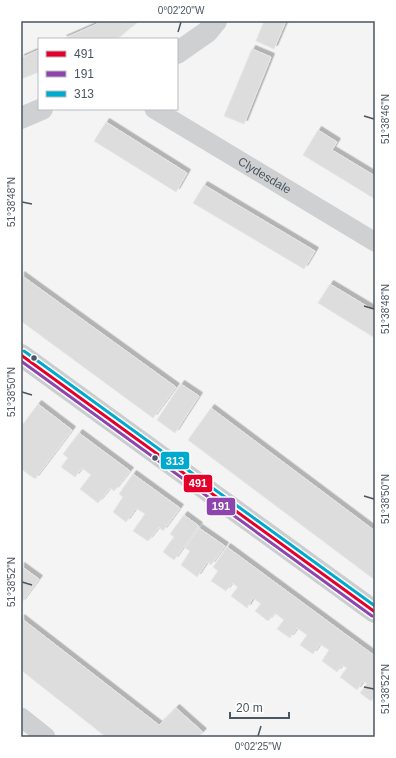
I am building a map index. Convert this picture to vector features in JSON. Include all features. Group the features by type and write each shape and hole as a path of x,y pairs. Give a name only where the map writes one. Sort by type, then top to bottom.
{"main road":[{"path":"21,354 375,612"}],"street":[{"path":"178,52 207,32 216,21"},
{"path":"21,118 40,110"},
{"name":"Clydesdale","path":"156,110 375,242"},
{"path":"21,717 46,737"}],"building":[{"path":"100,21 139,21 118,38 65,38 95,25"},
{"path":"264,21 286,21 274,49 256,41"},
{"path":"252,49 271,57 244,124 224,116"},
{"path":"38,50 38,72 21,79 21,58"},
{"path":"106,122 187,173 176,192 94,141"},
{"path":"318,130 337,142 332,150 375,176 375,199 303,155"},
{"path":"204,185 315,251 304,269 193,203"},
{"path":"21,275 176,387 153,418 21,321"},
{"path":"330,284 375,311 375,338 318,303"},
{"path":"181,384 199,396 175,433 157,420"},
{"path":"38,404 72,430 35,479 21,469 21,427"},
{"path":"211,408 375,531 375,580 188,440"},
{"path":"79,433 130,471 114,491 110,488 98,503 80,489 91,475 82,468 75,477 61,467 68,458 63,454"},
{"path":"133,474 180,508 163,531 159,527 148,541 133,531 145,514 136,508 126,522 113,512 123,497 119,494"},
{"path":"184,515 199,526 174,560 163,552 174,537 170,534"},
{"path":"199,528 225,546 211,565 207,562 197,577 181,565 190,551 185,548"},
{"path":"227,547 375,656 375,696 371,701 360,693 367,684 363,681 357,690 340,677 347,668 342,665 337,672 322,661 329,650 320,644 313,654 300,645 307,635 297,628 290,638 277,629 284,620 275,613 268,621 255,611 261,604 253,598 247,608 231,596 238,587 232,583 226,591 211,581 218,571 213,567"},
{"path":"21,566 39,579 21,603"},
{"path":"21,618 159,725 176,708 203,732 198,737 106,737 21,670"}],"transit line":[{"name":"313","path":"24,351 375,606"},
{"name":"491","path":"21,355 375,612"},
{"name":"191","path":"21,361 372,616"}]}
